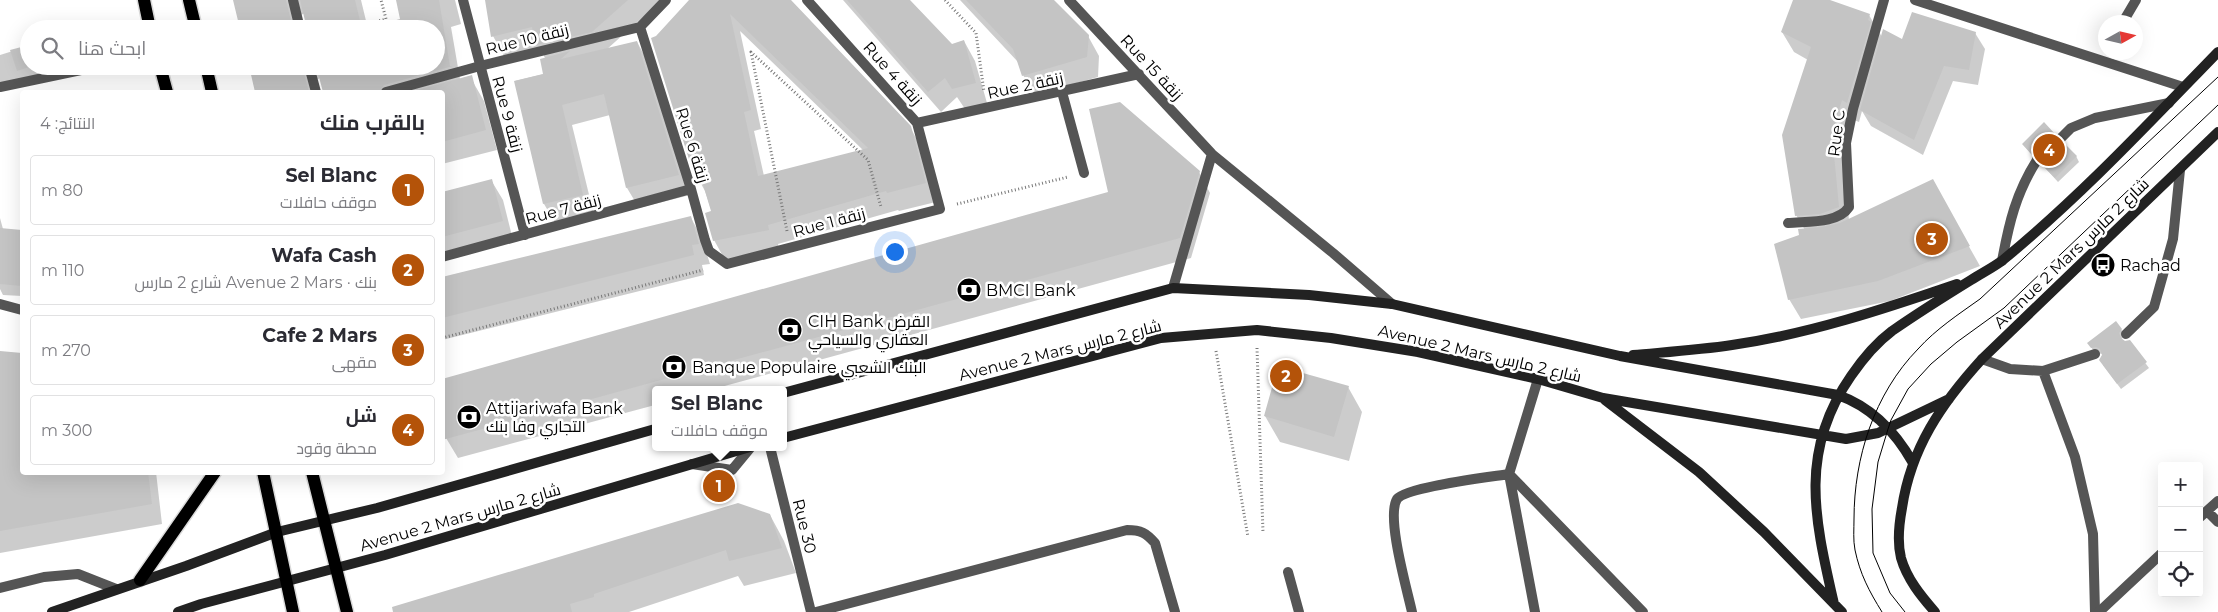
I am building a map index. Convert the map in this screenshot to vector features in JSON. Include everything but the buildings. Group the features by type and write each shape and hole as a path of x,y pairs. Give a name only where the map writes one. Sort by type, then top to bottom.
{"main road":[{"path":"144,0 148,20"},
{"path":"189,0 194,20"},
{"path":"1834,604 1819,538 1816,512 1817,468 1821,435 1838,395 1862,360 1890,332 2002,261 2072,198 2218,52"},
{"path":"162,75 166,90"},
{"path":"208,75 212,90"},
{"name":"Avenue 2 Mars شارع 2 مارس","path":"1935,612 1916,591 1901,557 1899,525 1906,480 1929,429 1949,399 1982,359 2218,132"},
{"path":"1620,356 1733,345 1872,314 1973,279"},
{"name":"Avenue 2 Mars شارع 2 مارس","path":"787,392 1173,288 1308,295 1392,304 1620,356 1838,395 1857,402 1875,414 1904,447 1913,463"},
{"name":"Avenue 2 Mars شارع 2 مارس","path":"787,437 1161,338 1257,330 1331,338 1418,352 1538,379 1602,398 1846,439 1866,436 1888,429 1949,399"},
{"path":"1602,398 1699,472 1764,532 1842,612"},
{"name":"Avenue 2 Mars شارع 2 مارس","path":"52,612 140,580 186,566 277,532 377,508 652,430"},
{"name":"Avenue 2 Mars شارع 2 مارس","path":"178,612 201,604 336,568 736,451"},
{"path":"140,580 213,475"},
{"path":"264,475 293,612"},
{"path":"313,475 347,612"}],"street":[{"path":"293,0 298,20"},
{"name":"Rue 9 زنقة","path":"463,0 525,235"},
{"path":"640,27 666,0"},
{"name":"Rue 4 زنقة","path":"808,0 918,122 940,209"},
{"name":"Rue 15 زنقة","path":"1069,0 1212,154 1392,304"},
{"name":"Rue C","path":"1788,223 1832,219 1846,214 1849,208 1846,143 1853,109 1884,0"},
{"path":"1915,0 2098,54"},
{"path":"2127,15 2136,0"},
{"name":"Rue 10 زنقة","path":"393,90 480,66 640,27"},
{"name":"Rue 6 زنقة","path":"640,27 692,189 709,251 727,264"},
{"path":"2115,60 2183,87"},
{"name":"Rue 2 زنقة","path":"918,122 1139,74"},
{"path":"0,87 57,75"},
{"path":"311,75 315,90"},
{"path":"1062,92 1084,173"},
{"path":"2060,139 2071,128 2095,118 2169,103"},
{"path":"1173,288 1212,154"},
{"path":"2002,261 2010,218 2024,182 2037,160"},
{"path":"2126,334 2154,307 2173,239 2180,170"},
{"name":"Rue 7 زنقة","path":"445,256 692,189"},
{"name":"Rue 1 زنقة","path":"727,264 833,235 940,209"},
{"path":"0,304 20,309"},
{"path":"1982,359 2010,369 2043,371 2095,354"},
{"path":"2043,371 2075,457 2093,534 2095,612"},
{"path":"1535,612 1509,474 1538,379"},
{"path":"691,464 732,470 747,451"},
{"name":"Rue 30","path":"771,451 811,612"},
{"path":"1412,612 1394,530 1393,509 1398,497 1417,489 1509,474"},
{"path":"1509,474 1644,612"},
{"path":"2218,501 2203,514 2218,522"},
{"path":"816,612 1127,530 1139,530 1147,534 1155,543 1175,612"},
{"path":"2099,612 2158,557"},
{"path":"1288,572 1299,612"},
{"path":"0,588 44,577 78,574 116,589"}],"path":[{"path":"381,0 386,19 382,20"},
{"path":"945,0 976,33 986,108"},
{"path":"791,248 751,52 868,160 885,222"},
{"path":"940,209 1084,173"},
{"path":"445,337 727,264"},
{"path":"1257,330 1263,534"},
{"path":"1213,333 1248,537"}],"tram line":[{"path":"1882,612 1862,575 1857,559 1854,546 1854,519 1855,496 1863,450 1878,406 1889,386 1903,367 1932,335 1980,299 2218,77"},
{"path":"1905,612 1890,593 1873,553 1872,509 1878,462 1891,420 1908,389 1931,364 1957,342 2004,308 2218,105"}],"place":[{"name":"شل","path":"2049,150"},
{"name":"Cafe 2 Mars","path":"1932,239"},
{"name":"Rachad","path":"2103,265"},
{"name":"BMCI Bank","path":"969,290"},
{"name":"CIH Bank القرض العقاري والسياحي","path":"790,330"},
{"name":"Banque Populaire البنك الشعبي","path":"674,367"},
{"name":"Wafa Cash","path":"1286,376"},
{"name":"Attijariwafa Bank التجاري وفا بنك","path":"469,417"},
{"name":"Sel Blanc","path":"719,486"}]}
